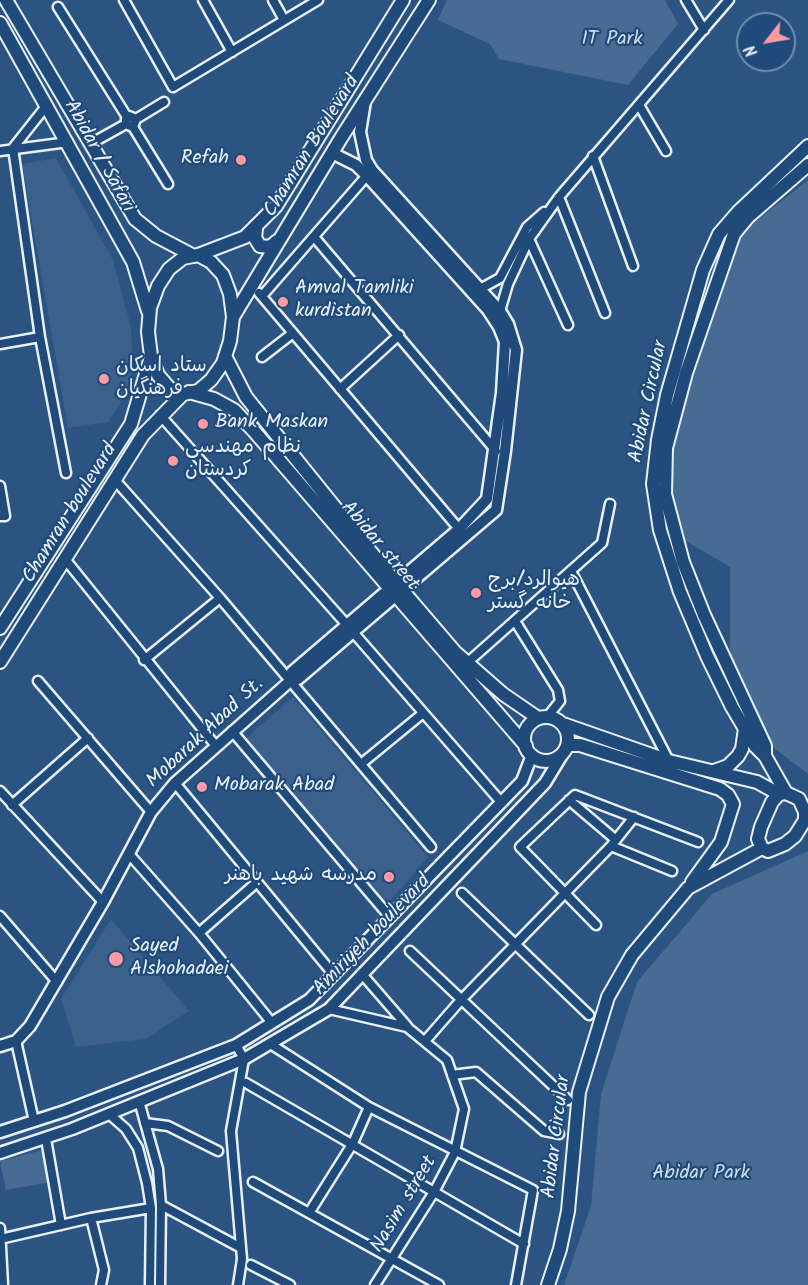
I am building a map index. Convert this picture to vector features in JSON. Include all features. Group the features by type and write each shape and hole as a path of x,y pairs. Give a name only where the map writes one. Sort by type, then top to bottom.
{"main road":[{"name":"Abidar / Safari","path":"6,0 135,219 156,236 196,256"},
{"name":"Chamran Boulevard","path":"196,256 245,237 256,229 276,206 403,0"},
{"name":"Chamran Boulevard","path":"233,317 332,153 429,0"},
{"name":"Abidar / Safari","path":"0,23 133,262 149,316"},
{"name":"Abidar Circular","path":"783,794 765,756 745,729 707,656 680,592 660,530 653,484 667,395 703,270 719,234 739,211 808,146"},
{"name":"Abidar Circular","path":"765,756 765,746 714,636 683,562 665,494 666,448 690,363 734,234 748,217 808,165"},
{"path":"256,229 255,238 260,246 270,247 278,242"},
{"path":"196,256 212,262 223,274 230,294 233,317 225,356 212,380 198,391 186,393 169,388 158,375 151,356 149,316 158,286 169,269 183,258 196,256"},
{"name":"Chamran boulevard","path":"0,628 131,424 151,356"},
{"name":"Abidar street","path":"225,356 246,397 396,590 529,751"},
{"name":"Abidar street","path":"186,393 214,399 234,410 396,590 467,663 503,694 543,717"},
{"name":"Chamran boulevard","path":"0,662 143,435 160,415 186,393"},
{"path":"131,424 136,422 142,425 146,430 143,435"},
{"path":"688,888 721,842 733,804 728,795 720,789 580,745 543,761 529,751 525,733 543,717 669,761 757,782 799,799 805,812 805,820 795,836 785,844 768,851 762,848 758,839 761,827 772,802 783,794"},
{"path":"563,724 567,730 565,750"},
{"path":"714,771 728,765 738,756 742,749 745,729"},
{"name":"Abidar Circular","path":"548,1285 560,1249 568,1211 579,1092 608,997 632,956 688,888 762,848"}],"street":[{"path":"124,0 172,87 318,0"},
{"path":"202,0 232,52"},
{"path":"273,0 284,20"},
{"path":"686,0 704,30"},
{"path":"500,311 508,284 529,239 559,197 729,0"},
{"path":"58,7 168,184"},
{"path":"365,100 360,132 369,173 488,310 506,342 496,451 487,500 396,590"},
{"path":"90,144 164,102"},
{"path":"47,105 13,148 40,337 66,473"},
{"path":"639,105 666,151"},
{"path":"0,151 68,142"},
{"path":"332,153 369,173 480,289 500,311 508,324 516,350 495,510 396,590"},
{"path":"593,156 633,266"},
{"path":"369,173 315,238 260,294 459,529"},
{"path":"480,289 500,278 527,228 559,197"},
{"path":"559,197 606,313"},
{"path":"315,238 496,451"},
{"path":"529,239 568,324"},
{"path":"262,357 294,333"},
{"path":"340,389 399,335"},
{"path":"0,344 40,337"},
{"path":"160,415 501,802"},
{"path":"115,480 220,598 432,847"},
{"path":"0,486 2,516"},
{"path":"467,663 602,543 610,504"},
{"path":"64,560 216,746"},
{"path":"571,571 669,761"},
{"name":"Mobarak Abad St.","path":"16,1041 24,1035 57,982 151,812 175,783 289,681 292,672 396,590"},
{"path":"144,660 220,598"},
{"path":"515,621 558,690 560,701 543,717"},
{"path":"38,681 151,812"},
{"path":"361,764 422,714"},
{"path":"232,730 389,916"},
{"path":"12,805 88,738"},
{"name":"Amiriyeh boulevard","path":"0,1153 72,1129 244,1059 272,1045 328,1010 545,783 565,750"},
{"name":"Amiriyeh boulevard","path":"0,1132 65,1111 236,1045 309,1000 522,781 529,751"},
{"path":"175,783 334,975"},
{"path":"0,791 103,902"},
{"path":"596,925 520,847 575,795 698,842"},
{"path":"569,800 613,843 672,871"},
{"path":"425,1041 460,1000 613,843 634,817"},
{"path":"129,854 199,933 272,1023"},
{"path":"199,933 256,883"},
{"path":"462,893 589,1016"},
{"path":"0,916 57,982"},
{"path":"410,951 568,1100"},
{"path":"362,974 407,1027"},
{"name":"Nasim street","path":"328,1010 407,1027 447,1060 464,1109 455,1152 434,1192 375,1285"},
{"path":"0,1046 16,1041 34,1121"},
{"path":"236,1045 244,1059 231,1131 241,1248 238,1285"},
{"path":"272,1045 369,1107 532,1190 516,1285"},
{"path":"452,1075 476,1072 544,1131 559,1134"},
{"path":"246,1083 524,1244"},
{"path":"139,1101 158,1169 161,1204 159,1285"},
{"path":"309,1213 353,1143 369,1107"},
{"path":"65,1111 72,1129"},
{"path":"109,1114 126,1129 138,1148 151,1208 150,1285"},
{"path":"145,1122 168,1126 218,1151"},
{"path":"46,1139 62,1225"},
{"path":"253,1182 439,1285"},
{"path":"161,1204 241,1248"},
{"path":"1,1239 91,1218 151,1208"},
{"path":"91,1218 104,1270 101,1285"},
{"path":"0,1228 3,1285"},
{"path":"251,1265 290,1285"}],"shaded area":[{"path":"56,158 113,260 131,327 133,371 126,395 108,422 68,428 22,164"},
{"path":"293,697 428,857 391,900 384,899 246,738"},
{"name":"Sayed Alshohadaei","path":"111,919 189,1011 146,1039 76,1047 61,999"}],"green space":[{"name":"IT Park","path":"447,0 665,0 678,24 628,85 499,59 490,44 438,20"},
{"path":"808,180 808,774 774,748 730,669 730,567 686,541 664,469 704,326 738,235"},
{"name":"Abidar Park","path":"808,851 808,1285 564,1285 591,1206 601,1094 637,982 712,894"},
{"path":"43,1150 50,1182 6,1190 0,1161"}],"place":[{"name":"Refah","path":"241,160"},
{"name":"Amval Tamliki kurdistan","path":"283,302"},
{"name":"ستاد اسکان فرهنگیان","path":"104,379"},
{"name":"Bank Maskan","path":"203,424"},
{"name":"نظام مهندسی کردستان","path":"173,461"},
{"name":"هیوالرد/برج خانه گستر","path":"476,593"},
{"name":"Mobarak Abad","path":"202,787"},
{"name":"مدرسه شهید باهنر","path":"389,877"},
{"name":"Sayed Alshohadaei","path":"116,959"}]}
